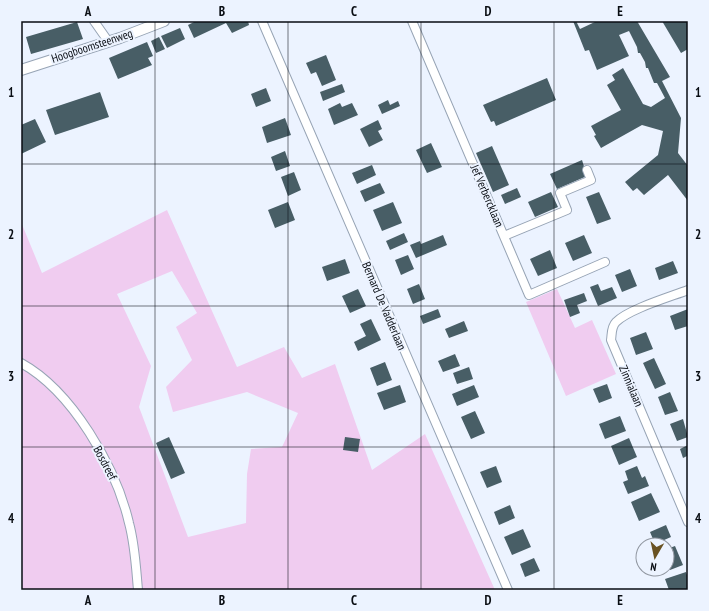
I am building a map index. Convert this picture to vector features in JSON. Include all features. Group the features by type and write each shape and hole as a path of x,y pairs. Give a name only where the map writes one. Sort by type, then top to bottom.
{"street":[{"path":"94,21 108,42"},
{"name":"Hoogboomsteenweg","path":"21,70 108,42 164,21"},
{"name":"Bernard De Vadderlaan","path":"262,21 508,590"},
{"name":"Jef Verbercklaan","path":"412,21 529,295 605,262"},
{"path":"504,236 567,210 560,193 591,180 587,170"},
{"name":"Zinnialaan","path":"688,290 626,316 615,323 612,330 611,340 688,522"},
{"name":"Bosdreef","path":"21,363 30,368 49,384 67,403 85,428 112,472 130,524 138,590"}],"shaded area":[{"path":"167,210 237,367 284,347 302,378 335,364 372,470 425,434 495,590 21,590 21,222 42,273","holes":["172,271 197,313 176,327 192,360 166,387 173,412 247,392 298,413 282,447 251,449 247,474 246,523 188,537 139,407 151,366 117,294"]},
{"path":"557,289 575,328 592,320 616,374 566,396 526,302"}],"building":[{"path":"196,21 248,21 249,25 232,33 226,23 194,38 188,25"},
{"path":"573,21 576,21 580,29 597,21 637,21 670,77 662,81 681,118 678,153 688,166 688,201 668,175 644,195 637,188 633,191 625,182 658,155 663,131 642,125 601,148 594,136 596,135 591,126 621,110 607,85 615,80 612,75 623,68 643,104 651,107 665,98 657,83 654,83 648,68 646,68 645,62 640,53 638,53 637,47 629,31 619,35 629,56 597,70 589,50 585,51"},
{"path":"662,21 688,21 688,49 681,53"},
{"path":"77,22 83,39 31,54 26,37"},
{"path":"180,28 185,39 167,48 161,36"},
{"path":"159,37 165,49 156,53 151,41"},
{"path":"147,42 153,56 148,58 152,65 118,79 109,58"},
{"path":"326,55 336,80 322,86 316,72 311,74 306,63"},
{"path":"547,78 556,100 496,126 494,121 491,122 483,105"},
{"path":"342,84 345,92 323,101 320,92"},
{"path":"266,88 271,101 256,107 251,94"},
{"path":"100,92 109,117 55,135 46,110"},
{"path":"388,100 390,105 398,101 400,106 382,114 378,105"},
{"path":"340,103 342,107 352,103 358,115 334,125 328,109"},
{"path":"285,118 291,135 267,143 262,127"},
{"path":"35,119 46,142 21,154 21,125"},
{"path":"378,120 382,129 378,131 383,140 369,147 360,129"},
{"path":"431,143 442,167 427,173 416,150"},
{"path":"492,146 509,185 493,192 476,153"},
{"path":"285,151 290,166 276,171 271,157"},
{"path":"582,160 587,176 557,189 550,174"},
{"path":"372,165 376,175 357,184 352,173"},
{"path":"294,172 301,190 288,196 281,177"},
{"path":"380,183 385,193 365,202 360,191"},
{"path":"517,188 521,197 505,204 501,195"},
{"path":"551,192 558,207 535,217 528,202"},
{"path":"599,192 611,219 597,224 586,197"},
{"path":"288,202 295,220 275,228 268,210"},
{"path":"393,202 402,223 382,231 373,210"},
{"path":"404,233 408,242 390,250 386,241"},
{"path":"443,235 447,245 416,258 410,245 420,241 421,244"},
{"path":"584,235 592,253 573,261 565,243"},
{"path":"550,250 557,268 538,276 530,259"},
{"path":"408,255 414,269 401,275 395,260"},
{"path":"345,259 350,273 327,281 322,267"},
{"path":"673,261 678,273 659,280 655,268"},
{"path":"630,269 637,286 622,292 615,275"},
{"path":"419,284 425,299 413,304 407,289"},
{"path":"598,284 601,291 612,287 617,298 598,306 590,287"},
{"path":"358,289 366,306 350,313 342,296"},
{"path":"584,293 587,301 577,305 580,313 570,317 564,300"},
{"path":"438,309 441,317 423,324 420,316"},
{"path":"688,309 688,326 675,330 670,316"},
{"path":"371,319 381,340 358,351 354,342 366,336 360,324"},
{"path":"464,321 468,331 449,338 445,329"},
{"path":"646,332 653,349 636,355 630,338"},
{"path":"455,354 460,366 443,372 438,361"},
{"path":"654,358 666,384 655,389 643,363"},
{"path":"385,362 392,380 377,386 370,368"},
{"path":"469,367 473,379 457,384 453,373"},
{"path":"607,384 612,398 599,403 593,389"},
{"path":"400,385 406,402 384,410 377,393"},
{"path":"474,385 479,397 457,406 452,394"},
{"path":"670,392 678,411 665,415 658,397"},
{"path":"475,411 485,433 471,439 461,417"},
{"path":"620,416 626,431 605,439 599,424"},
{"path":"683,419 688,437 677,441 670,424"},
{"path":"169,437 185,473 171,479 156,443"},
{"path":"345,437 360,439 358,452 343,450"},
{"path":"629,438 637,457 619,465 611,446"},
{"path":"688,445 688,459 687,456 683,458 680,449"},
{"path":"496,466 502,482 487,488 480,472"},
{"path":"637,466 642,478 645,476 649,486 628,494 623,482 628,480 625,471"},
{"path":"651,493 660,512 639,521 631,502"},
{"path":"510,505 515,518 499,525 494,512"},
{"path":"666,525 671,537 652,537 650,532"},
{"path":"523,529 531,547 512,555 504,537"},
{"path":"675,546 683,565 675,568"},
{"path":"534,558 540,571 525,577 520,564"},
{"path":"686,572 688,578 688,590 669,590 665,579 675,577 675,576"}]}
